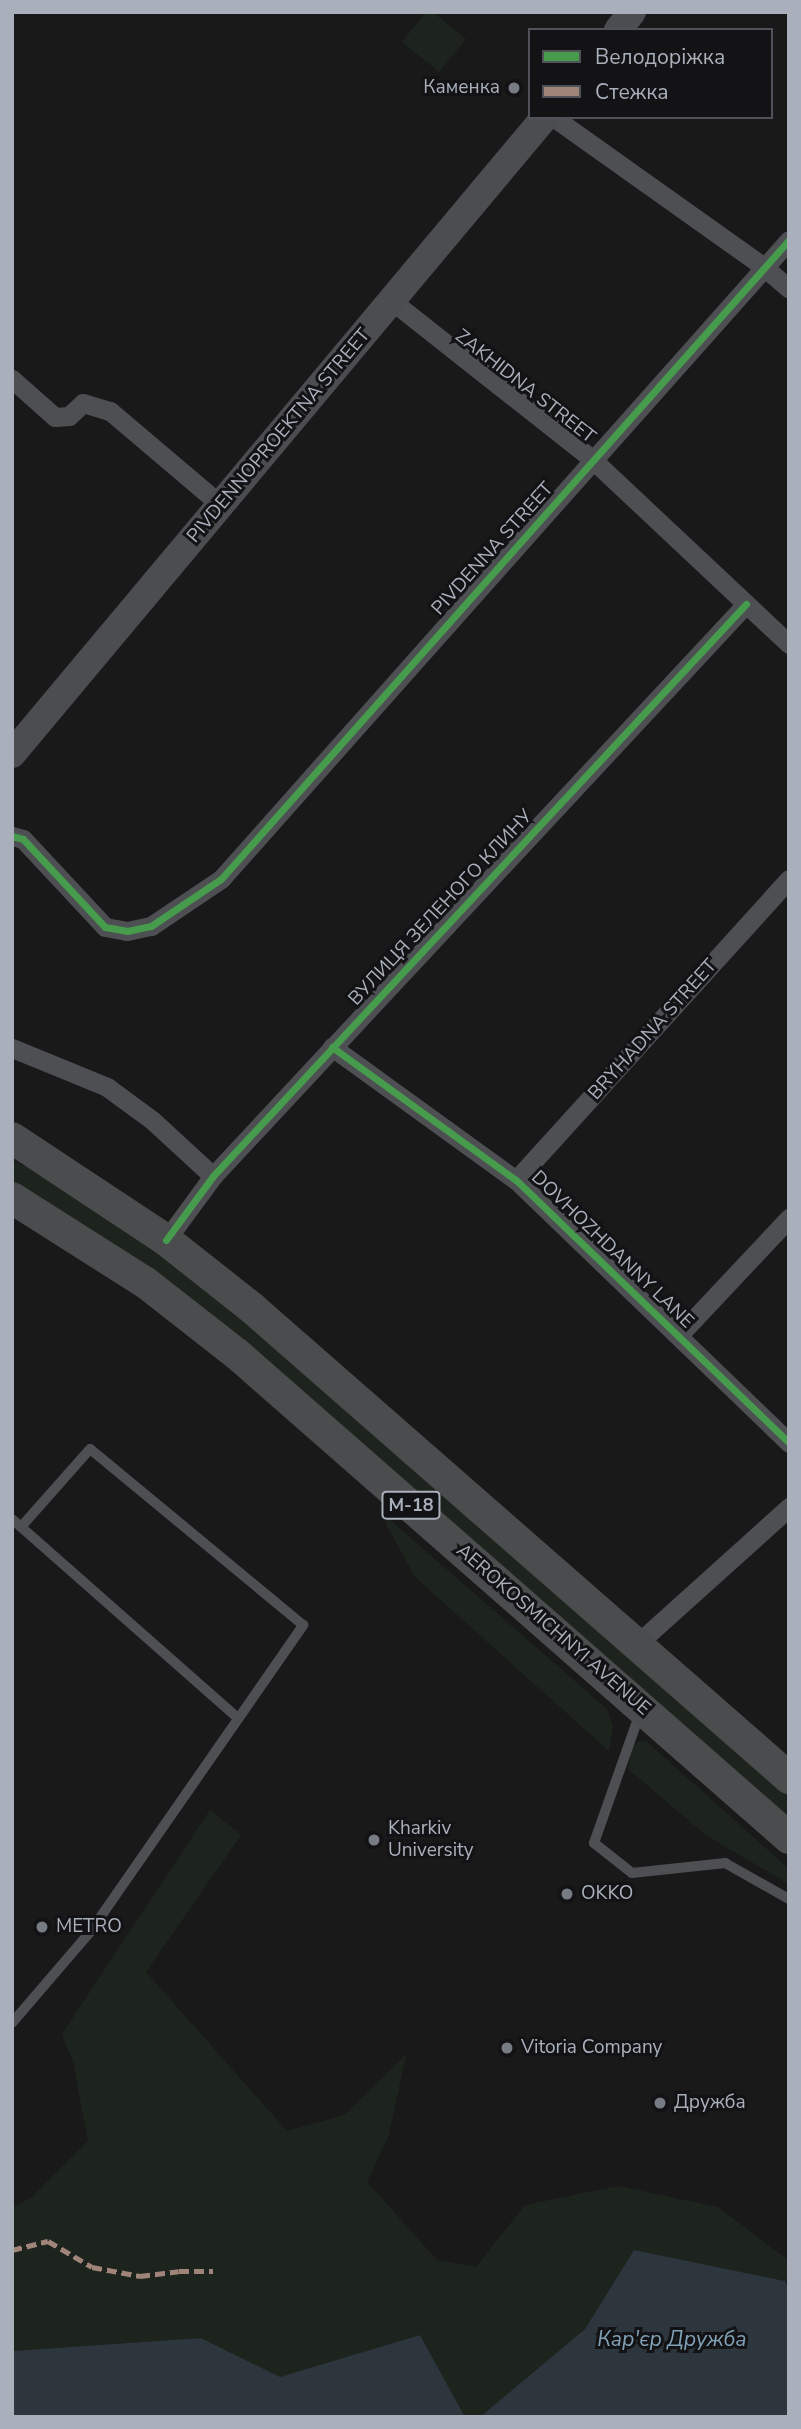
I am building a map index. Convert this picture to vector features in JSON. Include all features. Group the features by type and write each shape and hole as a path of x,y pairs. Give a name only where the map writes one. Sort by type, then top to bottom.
{"main road":[{"path":"620,28 632,12"},
{"name":"PIVDENNOPROEKTNA STREET","path":"12,754 543,119"},
{"name":"М-18","path":"12,1138 166,1240 253,1308 789,1778"},
{"name":"AEROKOSMICHNYI AVENUE","path":"12,1198 146,1283 237,1354 789,1839"}],"street":[{"path":"556,119 764,267 789,289"},
{"name":"PIVDENNA STREET","path":"12,836 23,839 105,927 127,931 151,926 221,878 789,240"},
{"name":"ZAKHIDNA STREET","path":"392,302 593,460 789,644"},
{"path":"12,379 55,417 69,416 83,403 110,411 221,505"},
{"name":"ВУЛИЦЯ ЗЕЛЕНОГО КЛИНУ","path":"166,1240 213,1176 746,604"},
{"name":"BRYHADNA STREET","path":"516,1180 789,880"},
{"name":"DOVHOZHDANNY LANE","path":"332,1047 516,1180 789,1443"},
{"path":"12,1048 107,1087 152,1120 213,1176"},
{"path":"679,1335 789,1218"},
{"path":"636,1644 789,1507"}],"lane":[{"path":"12,2023 90,1932 303,1625 90,1449 21,1527"},
{"path":"12,1519 238,1718"},
{"path":"642,1709 594,1843 632,1873 725,1863 789,1899"}],"shaded area":[{"path":"426,12 433,12 466,39 439,72 402,42"},
{"path":"12,1160 80,1192 191,1273 789,1790 789,1824 78,1224 12,1182"},
{"path":"389,1519 607,1709 613,1727 609,1751 415,1577 388,1528 386,1522"},
{"path":"640,1741 646,1741 789,1869 789,1884 707,1836 628,1769 631,1747"},
{"path":"210,1810 241,1835 146,1972 287,2131 344,2115 406,2055 389,2135 367,2182 437,2260 476,2267 525,2205 618,2186 718,2207 789,2261 789,2290 785,2281 634,2250 585,2329 480,2417 465,2417 420,2335 280,2378 201,2338 12,2351 12,2208 32,2197 88,2141 73,2062 62,2034"}],"water":[{"name":"Кар'єр Дружба","path":"634,2250 785,2281 789,2290 789,2417 480,2417 585,2329"},
{"path":"420,2335 465,2417 12,2417 12,2351 201,2338 280,2377"}],"marked path":[{"path":"12,2250 48,2241 92,2267 140,2276 179,2271 213,2271"}],"cycle path":[{"path":"12,836 23,839 105,927 127,931 151,926 221,879 789,240"},
{"path":"166,1240 213,1176 746,604"},
{"path":"332,1047 516,1180 789,1443"}],"place":[{"name":"Каменка","path":"514,88"},
{"name":"Kharkiv University","path":"374,1840"},
{"name":"OKKO","path":"567,1894"},
{"name":"METRO","path":"42,1927"},
{"name":"Vitoria Company","path":"507,2048"},
{"name":"Дружба","path":"660,2103"}]}
